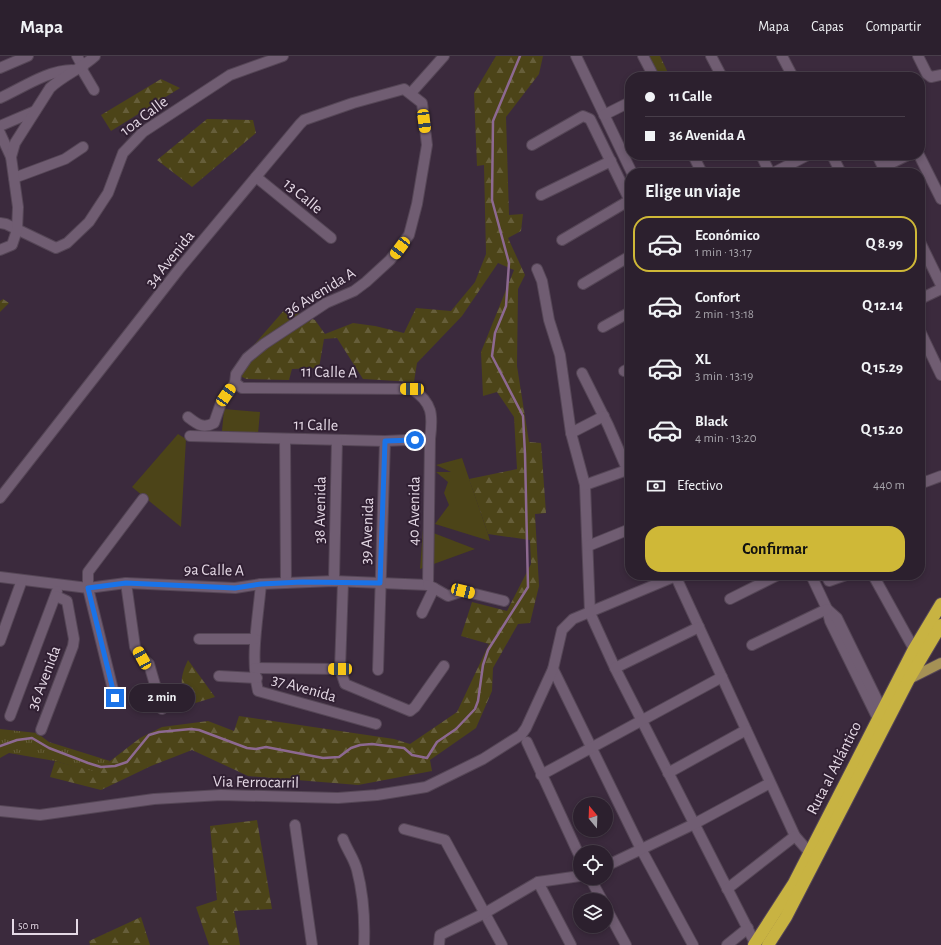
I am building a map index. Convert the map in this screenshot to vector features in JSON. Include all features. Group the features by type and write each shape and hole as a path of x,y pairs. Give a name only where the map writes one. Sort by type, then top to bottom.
{"highway":[{"name":"Ruta al Atlántico","path":"755,944 794,883 914,649 941,604"},
{"name":"Ruta al Atlántico","path":"768,945 786,917 909,679 941,625"}],"main road":[{"path":"909,679 941,663"}],"street":[{"path":"0,68 28,56"},
{"path":"77,56 81,68 94,90"},
{"path":"5,156 50,88 57,82 81,68 95,56"},
{"name":"10a Calle","path":"0,223 56,248 62,247 89,222 108,193 123,153 143,132 230,75 283,56"},
{"path":"411,93 444,56"},
{"path":"576,56 625,158"},
{"path":"643,56 651,72"},
{"path":"711,56 719,72"},
{"path":"782,56 790,72"},
{"path":"918,56 927,74 931,77 941,75"},
{"path":"0,98 45,77 66,70 81,68"},
{"name":"34 Avenida","path":"0,498 180,268 304,120 399,89 404,89 411,93"},
{"name":"36 Avenida A","path":"188,417 199,426 208,426 214,423 220,403 235,383 236,374 247,358 264,344 326,303 354,291 390,260 409,235 418,204 427,145 422,104 411,93"},
{"path":"604,115 625,104"},
{"path":"0,126 36,111"},
{"path":"532,145 586,116 590,119 625,190"},
{"path":"0,133 5,156 14,178 18,207 17,230 12,245 0,250"},
{"path":"14,178 65,159 83,147"},
{"path":"778,168 797,160"},
{"path":"888,168 900,160"},
{"path":"922,160 941,198"},
{"path":"541,195 611,161"},
{"name":"13 Calle","path":"256,177 331,238"},
{"path":"562,240 625,203"},
{"path":"925,252 941,285"},
{"path":"583,284 625,259"},
{"path":"537,269 542,281 549,320 560,355 570,433 586,485 590,613 615,668 755,944"},
{"path":"925,297 941,289"},
{"path":"603,327 625,315"},
{"path":"925,341 941,375"},
{"path":"582,373 604,416 625,464"},
{"name":"11 Calle A","path":"235,383 242,388 412,389 422,395"},
{"name":"40 Avenida","path":"422,395 429,404 431,434 431,586"},
{"path":"570,433 604,416"},
{"name":"11 Calle","path":"190,436 385,441 431,434"},
{"path":"285,439 286,583"},
{"name":"38 Avenida","path":"337,440 340,669"},
{"name":"39 Avenida","path":"378,670 385,441"},
{"path":"586,485 625,474"},
{"path":"925,479 941,476"},
{"path":"115,698 88,588 88,572 143,499"},
{"path":"588,546 625,532"},
{"name":"9a Calle A","path":"0,577 88,588 126,583 235,588 261,584 286,583 380,583 431,586 448,596 463,591 504,601"},
{"path":"0,641 22,580"},
{"name":"Via Ferrocarril","path":"0,811 40,815 154,799 214,796 338,798 377,795 426,787 483,759 521,735 526,728 553,669 562,630 573,619 667,580"},
{"path":"678,580 795,836 809,852"},
{"path":"730,599 768,580"},
{"path":"813,580 827,609 837,618 880,715"},
{"path":"876,580 914,649"},
{"path":"126,583 135,647 142,658 149,664 162,709"},
{"name":"37 Avenida","path":"261,584 255,639 258,690 376,724"},
{"path":"10,716 59,585"},
{"path":"422,614 431,586"},
{"name":"36 Avenida","path":"41,730 73,646 74,639 67,600 56,596"},
{"path":"752,645 827,609"},
{"path":"615,668 699,627"},
{"path":"199,639 255,639"},
{"path":"218,676 340,669 344,683 349,687 410,711 415,707 444,666"},
{"path":"553,669 641,849 694,945"},
{"path":"541,775 722,677"},
{"path":"668,773 746,730"},
{"path":"527,742 574,845"},
{"path":"613,863 694,824 770,783"},
{"path":"295,825 312,945"},
{"path":"404,828 445,840 502,945"},
{"path":"728,889 795,836"},
{"path":"343,839 352,856 357,871 364,945"},
{"path":"439,945 440,935 485,913 538,882 573,877"},
{"path":"538,882 571,945"},
{"path":"613,921 626,945"},
{"path":"727,945 748,928"}],"green space":[{"path":"496,56 543,56 539,74 506,117 509,215 523,214 521,231 508,238 525,275 518,289 517,366 529,442 541,443 546,513 535,514 539,586 530,623 518,624 493,668 492,691 476,728 430,760 432,771 358,785 248,776 192,750 151,766 101,790 50,777 55,761 96,772 140,738 162,727 208,721 234,731 239,716 394,739 410,744 457,712 489,644 461,636 472,602 507,611 531,564 530,540 488,534 469,479 517,469 514,417 497,392 483,396 481,352 514,270 498,263 462,316 417,363 414,382 363,379 337,338 324,339 319,368 292,369 289,380 246,379 231,371 286,308 315,320 325,334 353,323 375,326 404,333 416,308 451,311 475,282 486,254 484,165 477,166 474,93"},
{"path":"647,56 660,56 668,72 656,72"},
{"path":"161,79 180,88 111,131 101,115"},
{"path":"207,119 253,120 256,133 192,187 157,160"},
{"path":"3,299 9,303 0,312 0,301"},
{"path":"224,409 260,412 258,434 222,431"},
{"path":"178,434 186,439 181,527 132,487"},
{"path":"462,458 490,541 435,524 449,505 444,493 448,482 436,472 451,472 436,465"},
{"path":"423,529 475,549 420,569"},
{"path":"188,660 215,697 189,705 182,687 183,672"},
{"path":"157,699 160,709 151,711 148,702"},
{"path":"0,729 37,733 49,742 110,761 96,773 55,761 9,753 0,758"},
{"path":"257,820 272,909 234,911 240,945 209,945 196,907 217,900 210,826"},
{"path":"141,917 150,945 90,945 89,941"}],"waterway":[{"path":"0,746 17,740 32,738 49,748 88,763 101,767 115,766 127,762 149,735 159,732 191,729 199,730 247,748 256,749 266,747 323,758 339,757 351,748 360,745 372,744 404,748 412,755 427,758 437,742 456,729 475,709 478,701 483,665 488,650 528,587 523,416 492,356 495,333 506,306 509,263 492,200 493,121 520,56"}],"route":[{"path":"115,698 88,588 126,583 235,588 261,584 302,582 334,581 380,583 385,441 415,440"}]}
